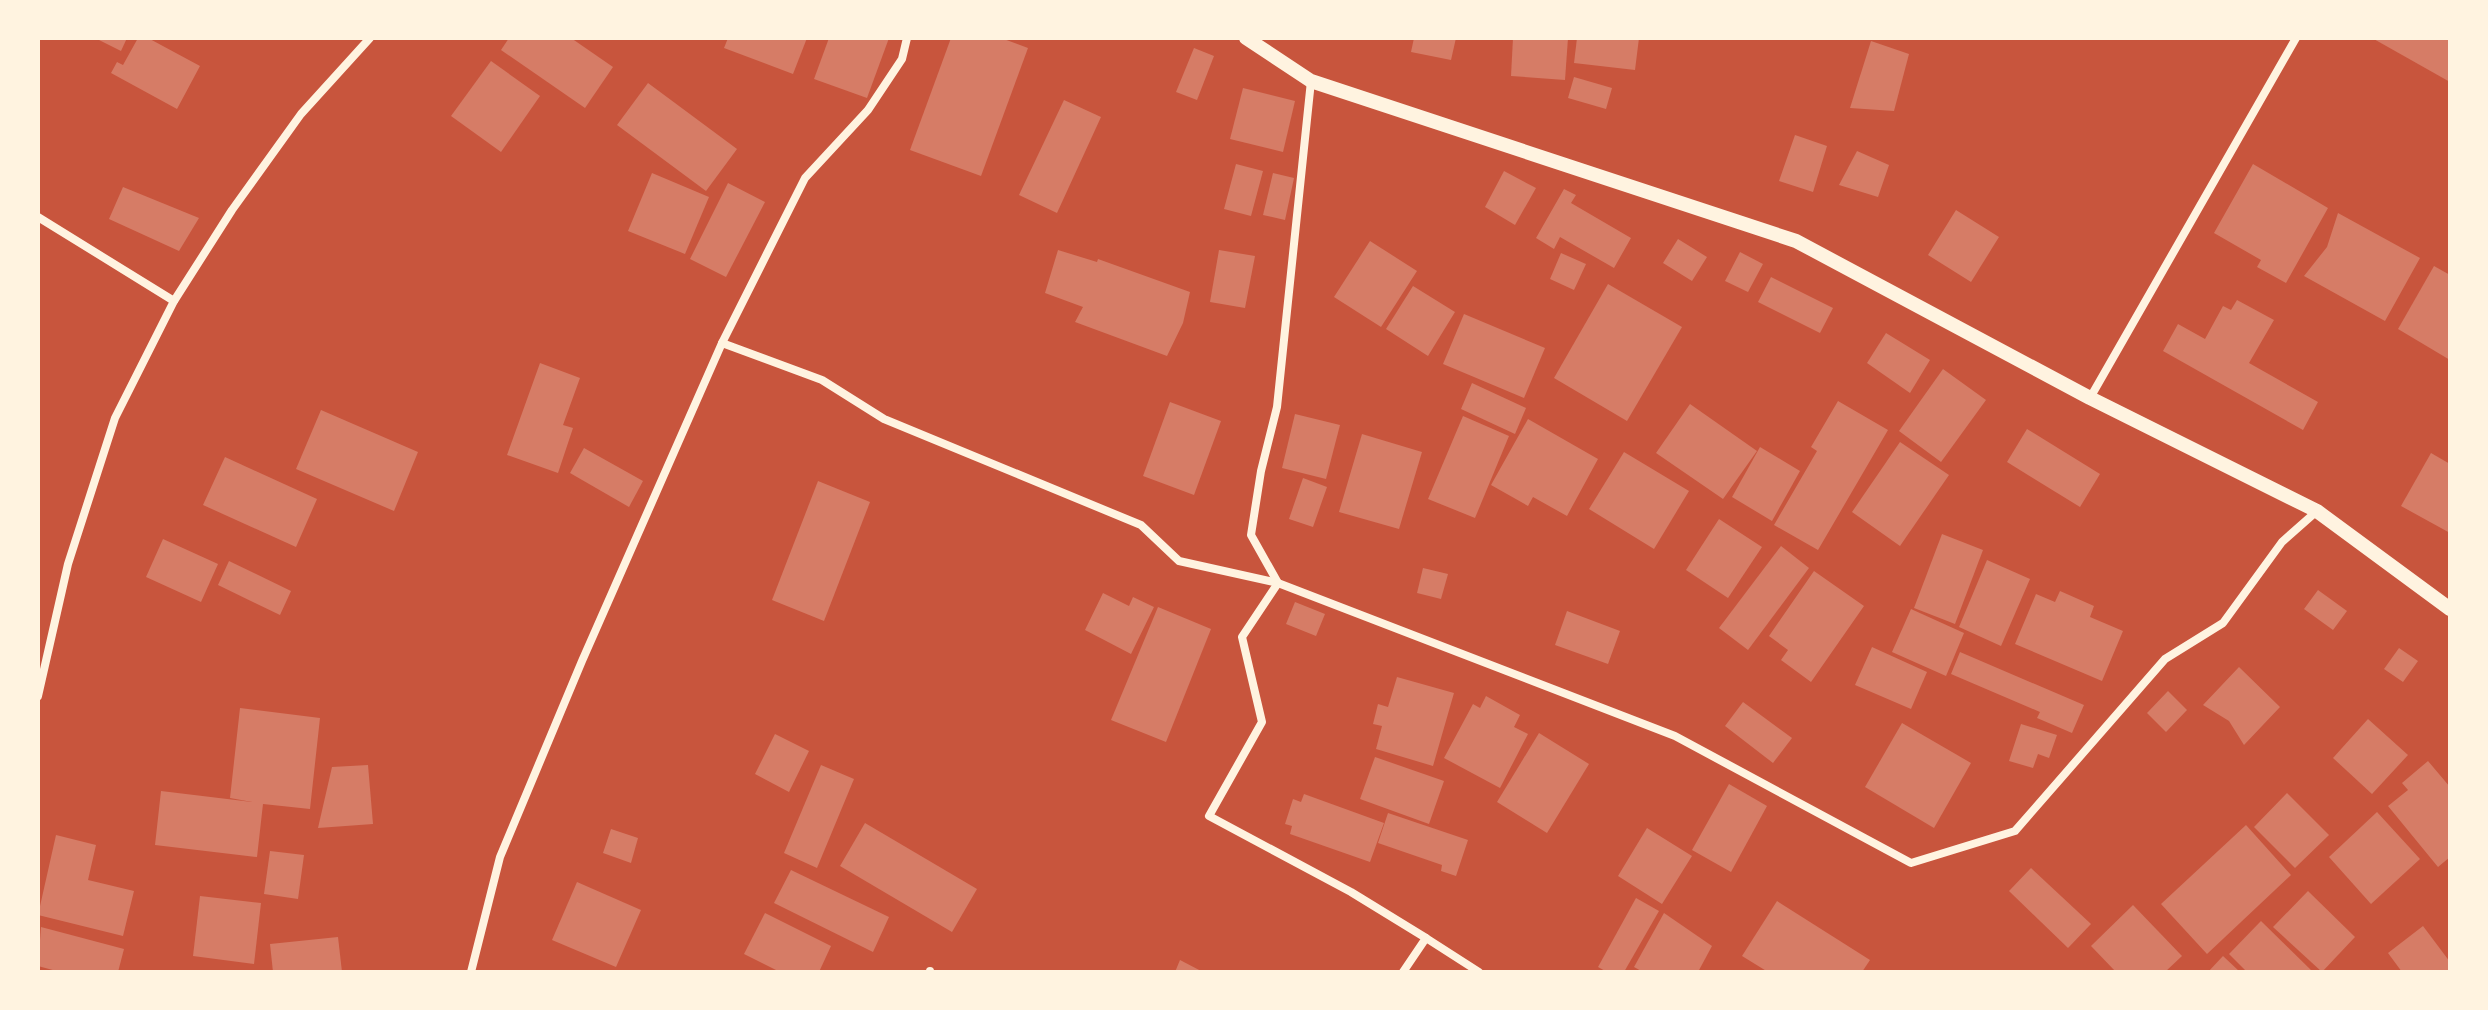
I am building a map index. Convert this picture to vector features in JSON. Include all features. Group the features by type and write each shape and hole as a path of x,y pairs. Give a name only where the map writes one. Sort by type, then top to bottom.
{"street":[{"path":"38,696 68,564 115,418 174,301 232,210 301,114 370,38"},
{"path":"471,972 500,857 722,343 805,178 868,110 902,59 907,38"},
{"path":"1246,38 1311,81 1796,241 2090,398 2317,511 2450,609"},
{"path":"2090,398 2296,38"},
{"path":"1278,583 1251,535 1261,471 1277,407 1311,81"},
{"path":"38,217 174,301"},
{"path":"722,343 822,380 884,419 1141,525 1179,561 1278,583 1675,736 1911,863 2015,831 2165,659 2223,623 2282,542 2317,511"},
{"path":"1278,583 1242,637 1262,722 1209,816 1351,892 1479,972"},
{"path":"1403,972 1426,938"}],"building":[{"path":"95,38 127,38 121,51"},
{"path":"138,38 148,38 200,66 177,109 111,73 117,62 123,65"},
{"path":"509,38 571,38 613,67 585,108 501,50"},
{"path":"728,38 807,38 793,74 724,48"},
{"path":"829,38 889,38 867,98 814,79"},
{"path":"951,38 1001,38 1028,48 981,176 910,150"},
{"path":"1414,38 1456,38 1451,60 1411,52"},
{"path":"1513,38 1568,38 1565,80 1511,76"},
{"path":"1577,38 1639,38 1635,70 1574,63"},
{"path":"2372,38 2450,38 2450,82"},
{"path":"1871,41 1909,54 1894,111 1850,108"},
{"path":"1194,48 1214,56 1197,100 1176,92"},
{"path":"491,61 540,96 501,152 451,116"},
{"path":"1574,77 1612,88 1606,109 1568,98"},
{"path":"648,83 737,149 706,191 617,125"},
{"path":"1243,88 1295,101 1283,152 1230,139"},
{"path":"1064,100 1101,117 1057,213 1019,195"},
{"path":"1795,135 1827,146 1813,192 1779,181"},
{"path":"1857,151 1889,165 1878,197 1839,185"},
{"path":"1236,164 1263,171 1251,216 1224,209"},
{"path":"2253,164 2328,208 2286,283 2257,267 2261,260 2214,233"},
{"path":"1504,171 1536,188 1515,225 1485,207"},
{"path":"652,173 709,197 685,254 628,231"},
{"path":"1273,173 1294,178 1285,220 1263,215"},
{"path":"728,183 765,202 726,277 690,259"},
{"path":"123,187 199,218 179,251 109,219"},
{"path":"1564,189 1576,195 1571,203 1631,238 1614,268 1560,237 1554,249 1536,238"},
{"path":"1956,210 1999,237 1971,282 1928,255"},
{"path":"2338,213 2420,258 2385,321 2304,276 2327,247"},
{"path":"1678,239 1707,257 1692,281 1663,263"},
{"path":"1370,241 1417,271 1381,327 1334,297"},
{"path":"1058,250 1097,262 1098,259 1190,292 1183,323 1167,356 1075,322 1083,307 1045,293"},
{"path":"1219,250 1255,256 1245,308 1210,302"},
{"path":"1740,252 1763,264 1748,292 1725,281"},
{"path":"1561,253 1586,264 1574,290 1550,279"},
{"path":"2434,266 2450,275 2450,360 2398,329"},
{"path":"1771,277 1833,308 1820,333 1758,302"},
{"path":"1608,284 1682,327 1627,421 1554,378"},
{"path":"1413,286 1455,312 1428,356 1386,329"},
{"path":"2237,300 2274,320 2249,363 2318,402 2303,430 2163,351 2178,324 2205,339 2223,306 2231,310"},
{"path":"1464,314 1545,348 1524,398 1443,364"},
{"path":"1886,333 1930,360 1910,393 1867,363"},
{"path":"540,363 580,378 563,425 573,428 558,473 507,455"},
{"path":"1943,369 1986,400 1941,462 1899,431"},
{"path":"1472,383 1526,408 1515,434 1461,409"},
{"path":"1838,401 1888,430 1818,550 1774,525 1817,451 1811,447"},
{"path":"1170,402 1221,421 1194,495 1143,476"},
{"path":"1690,404 1757,451 1723,499 1656,453"},
{"path":"321,410 418,452 394,511 296,469"},
{"path":"1295,414 1340,425 1326,479 1282,468"},
{"path":"1463,416 1509,436 1475,518 1428,499"},
{"path":"1528,419 1598,459 1567,516 1533,497 1528,506 1491,485"},
{"path":"2027,429 2100,474 2080,507 2007,462"},
{"path":"1362,434 1422,452 1399,529 1339,512"},
{"path":"1900,442 1949,475 1900,546 1852,512"},
{"path":"1760,447 1800,471 1772,521 1732,497"},
{"path":"584,448 643,481 629,507 570,473"},
{"path":"1624,452 1689,491 1654,549 1589,509"},
{"path":"2431,453 2450,464 2450,533 2401,506"},
{"path":"225,457 317,499 296,547 203,505"},
{"path":"1303,478 1327,487 1313,527 1289,519"},
{"path":"818,481 870,502 824,621 772,600"},
{"path":"1719,519 1762,547 1728,598 1686,570"},
{"path":"1942,534 1983,550 1955,624 1914,608"},
{"path":"163,539 218,564 201,602 146,577"},
{"path":"1781,546 1809,568 1748,650 1719,628"},
{"path":"1987,560 2030,579 2001,646 1959,627"},
{"path":"229,561 291,591 280,615 218,585"},
{"path":"1423,568 1448,574 1441,599 1417,593"},
{"path":"1814,571 1864,606 1811,682 1781,660 1788,650 1769,636"},
{"path":"2318,590 2347,611 2333,630 2304,609"},
{"path":"2060,591 2094,606 2090,617 2123,631 2102,681 2015,644 2036,594 2055,602"},
{"path":"1103,593 1129,606 1133,597 1154,607 1131,654 1085,630"},
{"path":"1295,602 1325,614 1316,636 1286,624"},
{"path":"1158,607 1211,629 1166,742 1111,720"},
{"path":"1911,609 1964,633 1946,676 1892,652"},
{"path":"1567,611 1620,631 1608,664 1555,645"},
{"path":"1872,647 1927,672 1911,709 1855,685"},
{"path":"2399,648 2418,661 2403,682 2384,669"},
{"path":"1960,652 2084,705 2072,733 2037,718 2040,712 1951,674"},
{"path":"2239,667 2280,707 2244,745 2229,721 2203,705"},
{"path":"1397,677 1454,693 1433,766 1376,749 1382,726 1373,724 1378,704 1388,707"},
{"path":"2168,691 2187,710 2166,732 2147,713"},
{"path":"1486,696 1520,715 1514,727 1528,734 1500,788 1444,758 1473,704 1480,708"},
{"path":"1743,702 1792,738 1773,763 1725,726"},
{"path":"240,708 320,718 310,809 263,804 257,857 155,845 161,791 252,802 230,798"},
{"path":"2368,719 2408,755 2372,794 2333,758"},
{"path":"1902,723 1971,763 1934,828 1865,787"},
{"path":"2021,724 2057,735 2049,758 2038,754 2033,768 2009,761"},
{"path":"1539,733 1589,764 1547,833 1497,802"},
{"path":"775,734 809,751 789,792 755,774"},
{"path":"1375,757 1444,781 1429,824 1360,799"},
{"path":"2428,761 2450,787 2450,857 2438,867 2388,806 2408,790 2402,783"},
{"path":"368,765 373,824 318,828 332,767"},
{"path":"821,765 854,779 817,868 784,853"},
{"path":"1729,784 1767,806 1731,872 1692,850"},
{"path":"2287,793 2329,835 2295,868 2254,827"},
{"path":"1304,794 1384,823 1370,862 1290,834 1292,826 1285,824 1293,799 1301,802"},
{"path":"2377,812 2420,859 2371,904 2329,857"},
{"path":"1388,813 1468,840 1456,876 1441,871 1442,865 1378,843"},
{"path":"865,823 977,889 952,932 840,866"},
{"path":"2246,825 2291,875 2207,954 2161,904"},
{"path":"1647,828 1692,856 1662,904 1618,876"},
{"path":"611,829 638,838 631,863 603,853"},
{"path":"56,835 96,845 88,880 134,891 123,936 38,915"},
{"path":"270,851 304,855 298,899 264,894"},
{"path":"2031,868 2091,924 2068,948 2009,891"},
{"path":"791,870 889,917 873,952 774,903"},
{"path":"577,882 641,910 616,967 552,940"},
{"path":"2308,891 2355,937 2322,972 2273,927"},
{"path":"200,896 261,903 254,964 193,956"},
{"path":"1636,898 1659,911 1624,972 1607,972 1598,967"},
{"path":"1777,901 1870,960 1862,972 1768,972 1742,956"},
{"path":"2133,905 2182,956 2165,972 2116,972 2091,946"},
{"path":"765,913 831,946 819,972 780,972 744,954"},
{"path":"1664,913 1712,946 1698,972 1643,972 1634,967"},
{"path":"2261,921 2313,972 2247,972 2229,954"},
{"path":"2423,926 2450,962 2450,972 2402,972 2388,953"},
{"path":"41,927 124,949 118,972 60,972 38,966"},
{"path":"338,937 342,972 273,972 270,944"},
{"path":"2223,956 2240,972 2208,972"},
{"path":"1180,960 1203,972 1175,972"}]}
